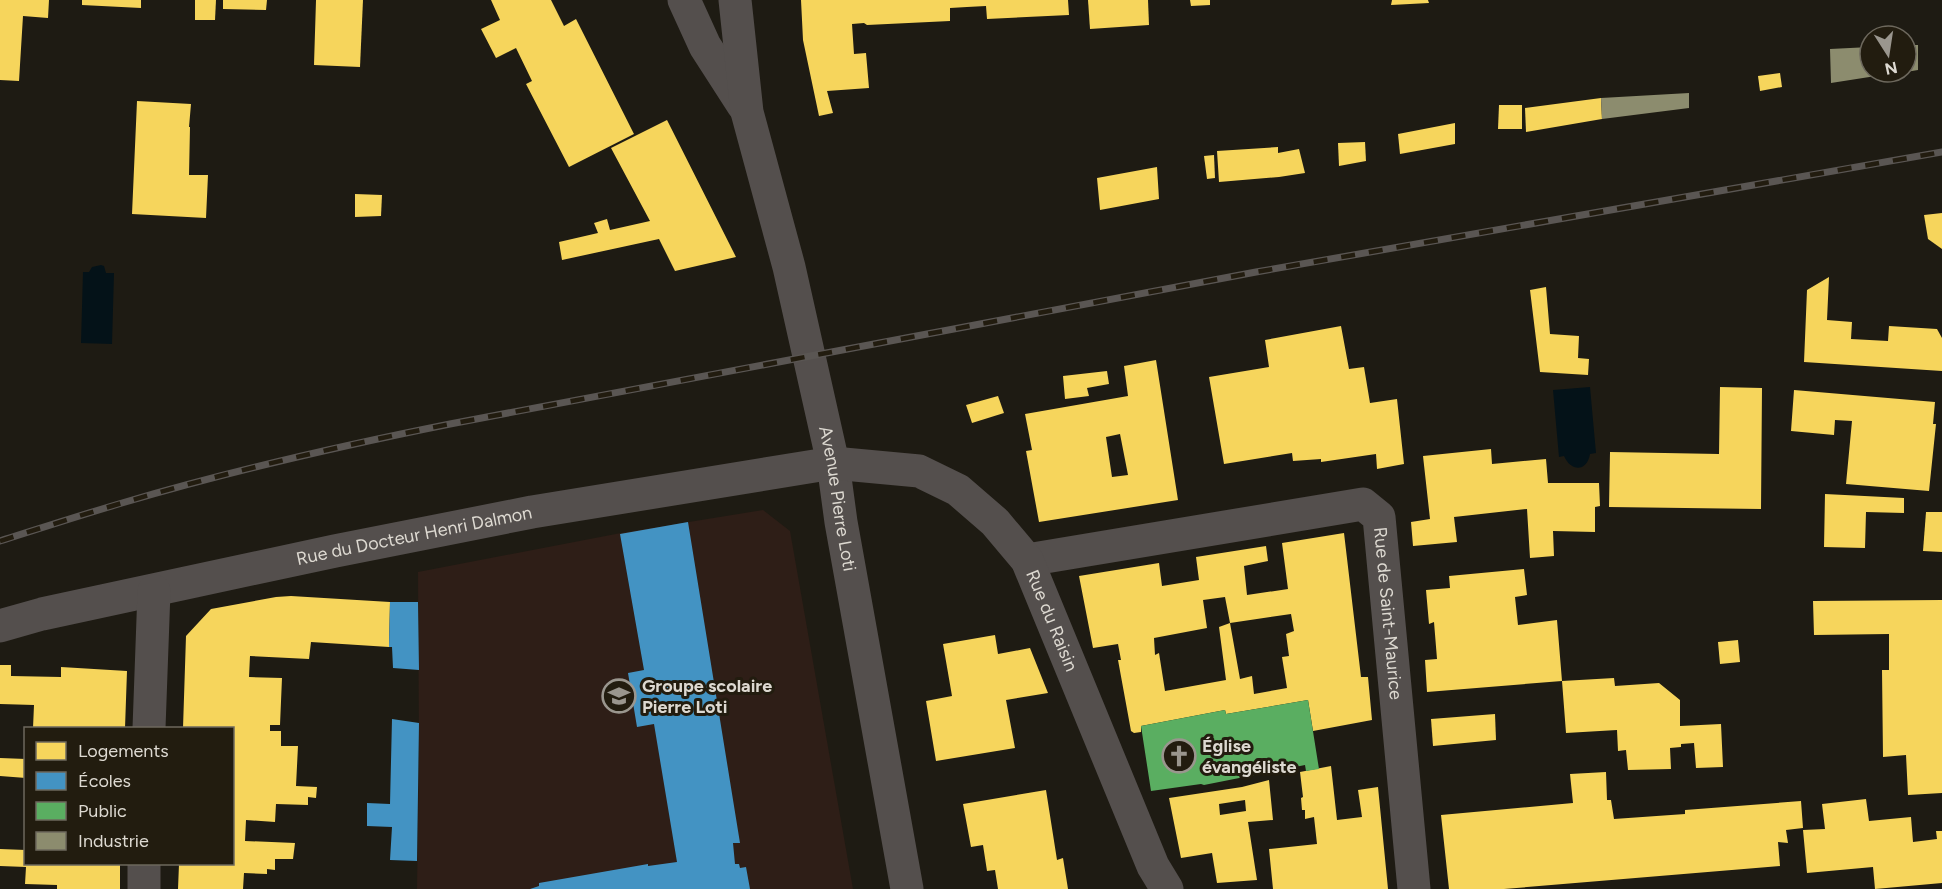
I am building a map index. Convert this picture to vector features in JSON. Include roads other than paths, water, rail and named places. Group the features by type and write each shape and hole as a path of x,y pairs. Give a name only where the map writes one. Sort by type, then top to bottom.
{"street":[{"name":"Avenue Pierre Loti","path":"684,0 705,46 747,112"},
{"name":"Avenue Pierre Loti","path":"735,0 747,112 789,267 833,463 841,522 907,889"},
{"name":"Rue du Raisin","path":"833,463 919,471 958,490 995,522 1027,560 1153,866 1167,889"},
{"name":"Rue du Docteur Henri Dalmon","path":"0,626 42,614 335,551 532,512 833,463"},
{"name":"Rue de Saint-Maurice","path":"1027,560 1363,504 1379,516 1414,889"},
{"path":"149,727 154,591"},
{"path":"144,865 144,889"}],"railway":[{"path":"0,541 203,480 326,450 450,424 1256,272 1942,152"}],"place":[{"name":"Groupe scolaire Pierre Loti","path":"619,696"},
{"name":"Église évangéliste","path":"1179,756"}]}
